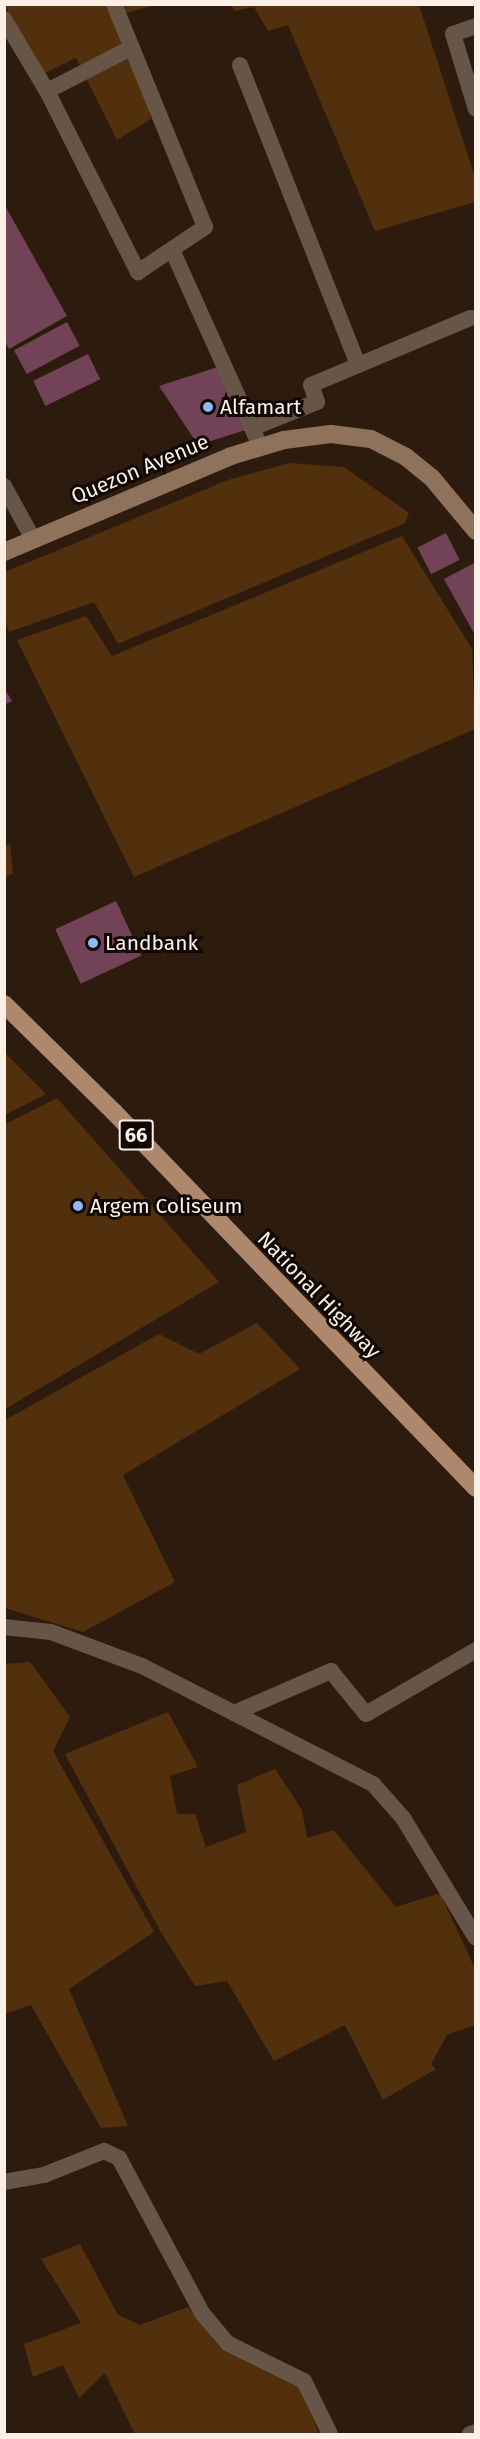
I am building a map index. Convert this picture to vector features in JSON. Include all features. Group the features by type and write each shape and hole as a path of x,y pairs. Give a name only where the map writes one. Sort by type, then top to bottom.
{"main road":[{"name":"Quezon Avenue","path":"4,552 260,446 330,434 371,439 406,457 432,478 476,531"},
{"name":"National Highway","path":"4,1004 114,1112 476,1488"}],"street":[{"path":"4,19 47,92 138,272 173,252 206,227 114,4"},
{"path":"476,26 453,34 476,109"},
{"path":"47,92 131,48"},
{"path":"240,65 358,365"},
{"path":"173,252 260,446"},
{"path":"252,428 317,402 311,385 470,318"},
{"path":"4,486 33,539"},
{"path":"4,1627 61,1635 142,1666 373,1784 403,1818 476,1938"},
{"path":"234,1713 331,1671 366,1714 476,1650"},
{"path":"4,2182 44,2175 104,2151 119,2158 202,2313 227,2343 304,2382 330,2434"},
{"path":"470,2434 476,2432"}],"shaded area":[{"path":"155,5 126,13 151,119 117,140 76,58 45,73 5,6"},
{"path":"232,5 419,5 475,177 475,202 375,231 288,25 268,31 254,7 234,11"},
{"path":"290,463 344,467 409,513 405,523 118,644 94,602 9,632 5,620 5,572 228,480"},
{"path":"402,536 472,649 475,729 134,877 17,640 86,616 112,656"},
{"path":"10,844 13,873 5,878 5,846"},
{"path":"5,1053 46,1094 4,1115"},
{"name":"Argem Coliseum","path":"57,1098 219,1282 5,1409 5,1124"},
{"path":"257,1323 300,1369 123,1475 175,1582 83,1632 5,1608 5,1420 159,1334 199,1354"},
{"path":"30,1662 70,1717 53,1751 154,1932 69,1989 128,2126 101,2128 31,2005 5,2014 5,1664"},
{"path":"168,1712 198,1767 170,1776 177,1814 195,1814 206,1847 246,1832 237,1785 275,1769 302,1810 307,1838 334,1830 396,1907 440,1893 475,1969 475,2025 447,2035 431,2064 436,2069 383,2100 345,2025 274,2061 227,1981 195,1986 162,1934 65,1754"},
{"path":"80,2244 118,2315 140,2325 188,2307 220,2348 300,2386 319,2434 135,2434 105,2373 79,2398 63,2365 33,2377 24,2344 81,2323 41,2259"}],"building":[{"path":"4,204 67,316 9,349 4,340"},
{"path":"67,322 80,346 27,374 14,350"},
{"path":"88,354 100,379 45,406 33,381"},
{"name":"Alfamart","path":"224,365 252,428 198,445 159,386"},
{"path":"446,533 460,560 431,574 417,548"},
{"path":"476,562 476,637 444,579"},
{"path":"4,688 12,701 4,705"},
{"path":"116,901 141,955 81,984 55,929"}],"place":[{"name":"Alfamart","path":"208,407"},
{"name":"Landbank","path":"93,943"},
{"name":"Argem Coliseum","path":"78,1206"}]}
